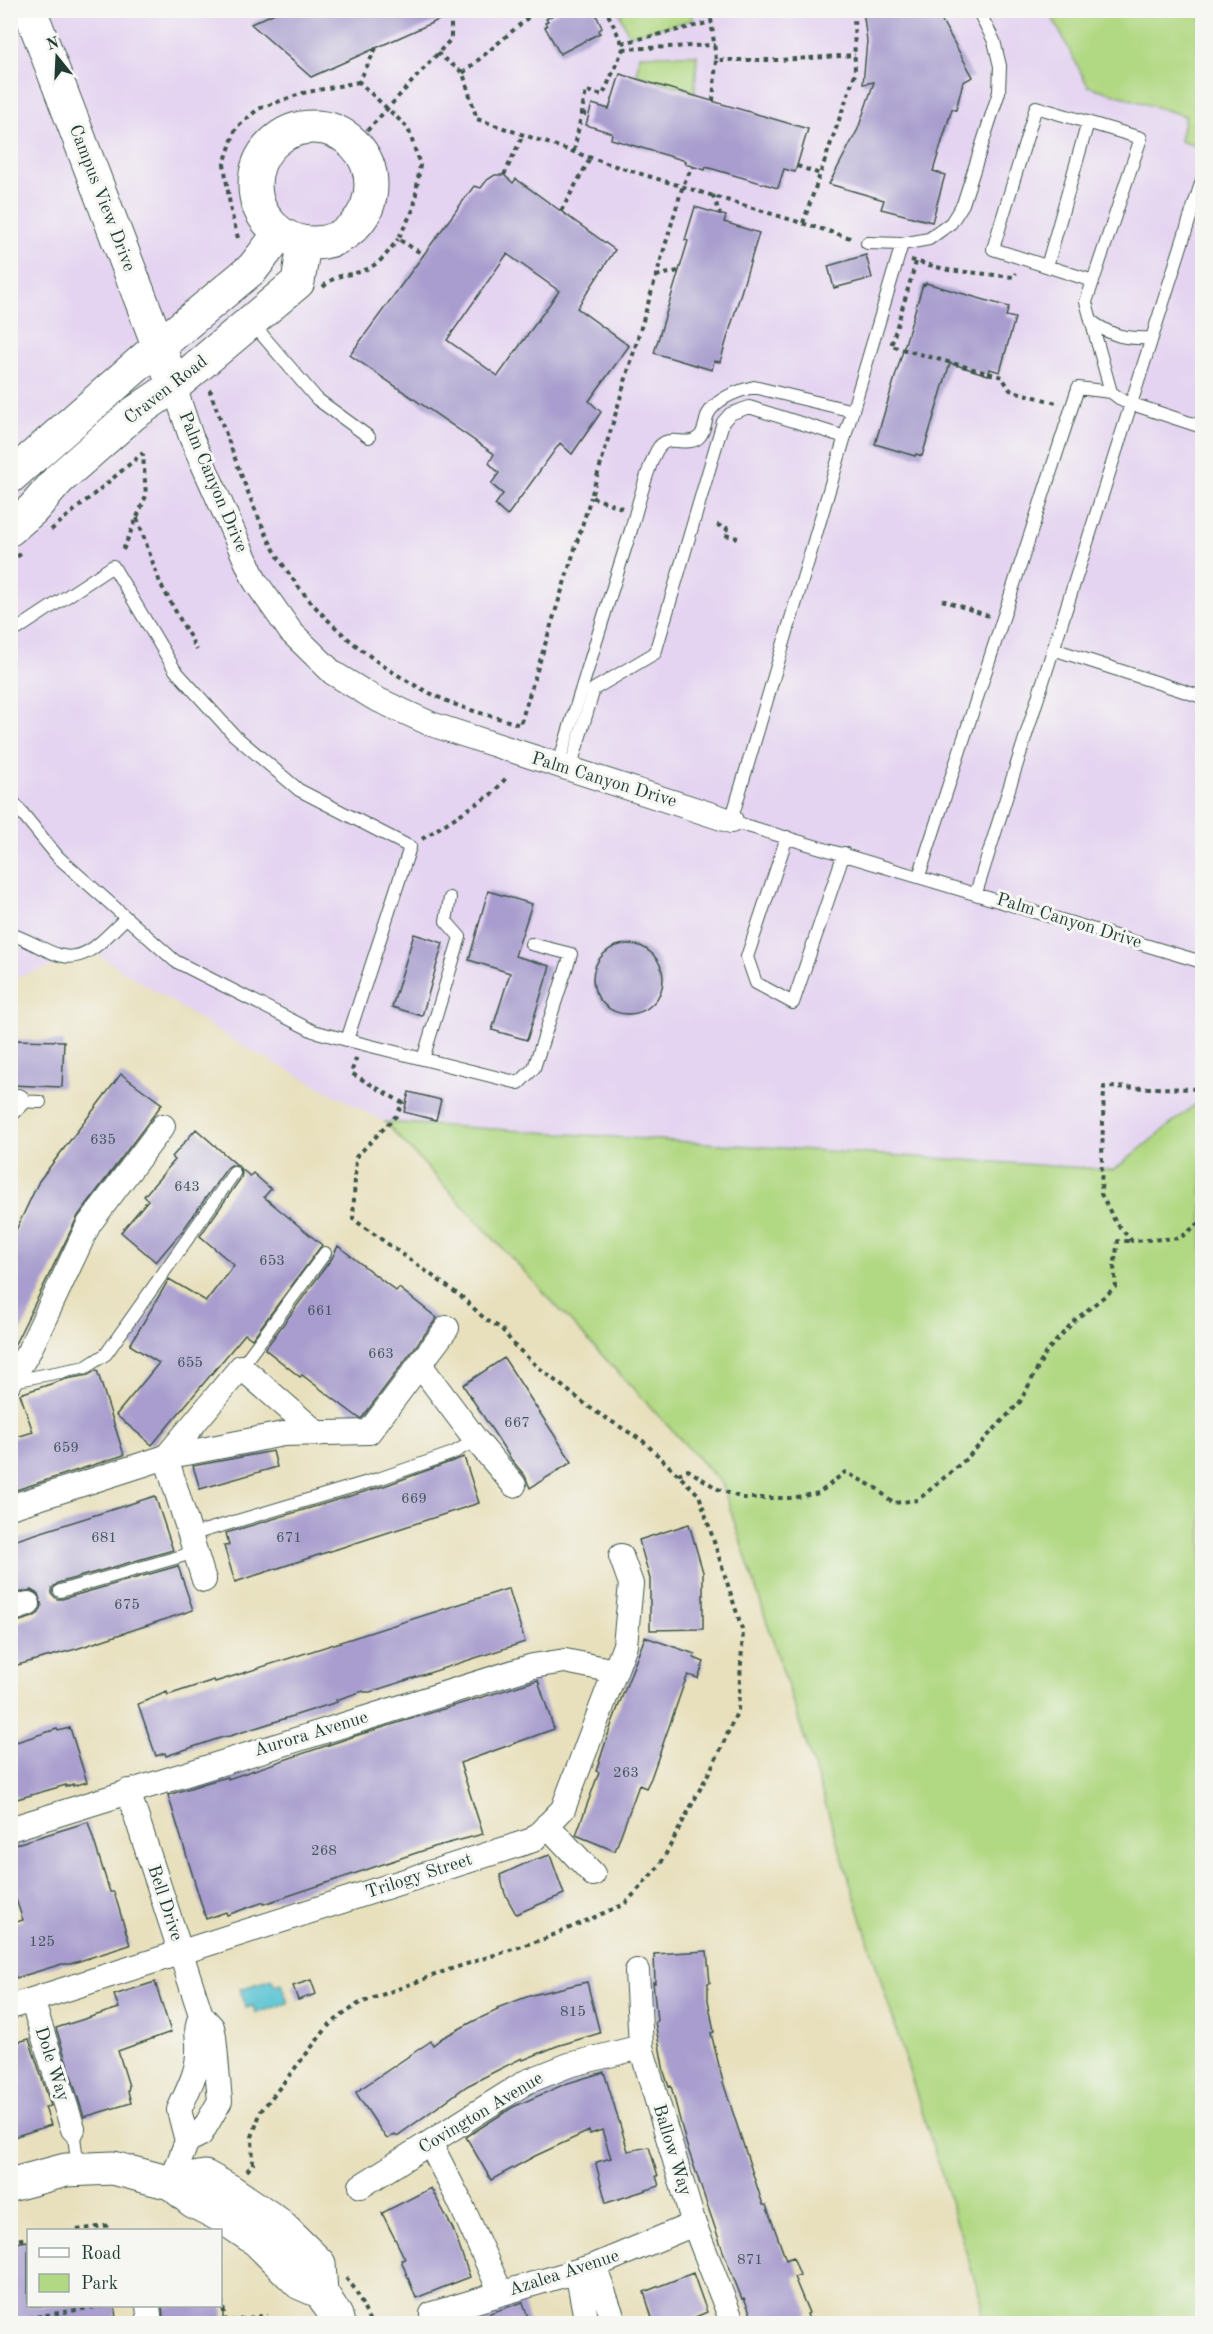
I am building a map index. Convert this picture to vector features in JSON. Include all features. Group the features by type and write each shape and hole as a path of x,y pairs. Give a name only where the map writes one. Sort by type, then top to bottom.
{"main road":[{"name":"Campus View Drive","path":"30,10 174,386"},
{"path":"317,126 340,133 355,144 369,167 372,190 365,212 351,230 329,243 292,238 268,223 256,203 254,182 260,158 274,140 294,129 317,126"},
{"name":"Craven Road","path":"10,477 159,346 292,238 298,282 174,386 133,414 60,478 33,509 17,540"},
{"path":"10,2185 78,2169 113,2168 171,2183 205,2177 277,2223 319,2264 321,2292 336,2316 338,2324"}],"street":[{"name":"Palm Canyon Drive","path":"174,386 191,437 255,581 291,633 333,673 374,698 431,724 731,821"},
{"path":"11,1381 29,1352 89,1224 163,1126"},
{"path":"10,1508 166,1457 283,1434 369,1432 447,1328"},
{"path":"420,1365 476,1440 514,1485"},
{"path":"166,1457 241,1367 318,1434"},
{"path":"166,1457 204,1580"},
{"name":"Trilogy Street","path":"21,2003 533,1840 563,1809 625,1645 631,1584 621,1556"},
{"name":"Aurora Avenue","path":"10,1829 533,1666 566,1661 615,1671"},
{"name":"Bell Drive","path":"128,1791 201,2015 212,2027 217,2053 220,2101 201,2134 187,2141 179,2110 192,2084 198,2052 196,2028 201,2015"},
{"path":"547,1826 593,1874"},
{"name":"Ballow Way","path":"637,1971 641,2047 694,2224 733,2324"},
{"name":"Dole Way","path":"21,2003 73,2129"},
{"name":"Covington Avenue","path":"361,2186 526,2082 569,2065 641,2047"},
{"path":"192,2084 219,2085"},
{"path":"171,2183 187,2141"},
{"path":"430,2143 459,2200 501,2293"},
{"name":"Azalea Avenue","path":"432,2314 585,2268 694,2224"},
{"path":"585,2268 614,2319 587,2322 585,2268"},
{"path":"148,2307 150,2324"}],"lane":[{"path":"867,243 902,244 929,238 951,223 963,204 999,92 1000,75 994,41 978,10"},
{"path":"1093,281 993,249 1036,106 1141,138 1086,302 1111,392"},
{"path":"1047,266 1088,122"},
{"path":"976,893 1203,180"},
{"path":"731,821 902,244"},
{"path":"1091,321 1109,334 1131,339 1152,338"},
{"path":"251,322 317,399 369,437"},
{"path":"564,768 630,532 654,456 660,446 668,441 692,442 700,435 709,413 721,400 739,390 754,387 853,411"},
{"path":"919,876 1078,388 1111,392 1123,401 1203,427"},
{"path":"564,768 594,689 655,653 723,422 730,414 749,407 845,437"},
{"path":"10,634 113,566 174,670 234,735 299,790 410,847 347,1040"},
{"path":"1053,649 1203,697"},
{"path":"10,798 58,857 175,961 313,1031 519,1083 534,1068 571,954 531,944"},
{"name":"Palm Canyon Drive","path":"731,821 1203,962"},
{"path":"788,837 747,957 756,983 794,1003 844,853"},
{"path":"423,1059 460,938 446,921 450,898"},
{"path":"10,934 22,937 59,955 75,957 88,953 126,918"},
{"path":"11,1381 86,1367 106,1354 234,1173"},
{"path":"241,1367 326,1252"},
{"path":"60,1591 453,1453 476,1440"},
{"path":"73,2129 78,2169"}],"path":[{"path":"355,144 451,39 451,10"},
{"path":"463,73 537,10"},
{"path":"574,151 586,91 603,95 623,49 622,42 606,10"},
{"path":"710,10 716,60 713,102"},
{"path":"803,223 855,74 854,10"},
{"path":"622,42 712,22"},
{"path":"623,49 715,45"},
{"path":"359,82 376,48"},
{"path":"437,53 463,73 477,119 867,243"},
{"path":"716,60 774,60 855,55"},
{"path":"359,82 408,128 420,165 414,208 398,239 424,255"},
{"path":"238,238 231,212 224,164 236,128 258,109 303,93 359,82"},
{"path":"582,113 589,115"},
{"path":"504,175 523,135"},
{"path":"561,211 591,157"},
{"path":"210,392 267,537 292,577 328,620 358,648 414,685 460,706 520,725 591,497 683,185 693,166"},
{"path":"797,166 820,174"},
{"path":"713,195 720,214"},
{"path":"1026,276 1016,273 1014,277 948,270 916,262 891,346 1002,377 1010,390 1063,405"},
{"path":"656,276 678,271"},
{"path":"48,532 143,453 146,496 123,550"},
{"path":"591,497 631,512"},
{"path":"137,518 160,583 197,650"},
{"path":"717,525 727,528 725,535 738,538"},
{"path":"10,562 17,540"},
{"path":"942,600 995,618"},
{"path":"410,847 494,793 506,778"},
{"path":"240,2173 250,2170 253,2164 252,2137 261,2111 330,2024 358,2004 448,1970 544,1939 625,1904 660,1865 718,1755 738,1710 743,1632 699,1495 643,1441 593,1410 539,1368 514,1345 501,1328 486,1320 462,1297 354,1219 356,1157 396,1116 403,1103 351,1073 361,1044"},
{"path":"1132,1241 1116,1223 1101,1194 1104,1087 1199,1089 1203,1084"},
{"path":"678,1474 688,1470 718,1489 742,1498 792,1498 819,1493 845,1472 876,1488 893,1503 918,1500 966,1459 1020,1402 1046,1352 1075,1320 1116,1287 1114,1267 1118,1241 1180,1238 1203,1221"},
{"path":"83,2229 111,2225"},
{"path":"10,2241 27,2238"},
{"path":"222,2301 226,2322"},
{"path":"10,2321 95,2307"},
{"path":"213,2324 267,2314"}],"shaded area":[{"path":"11,11 1049,11 1088,86 1185,116 1180,141 1202,148 1202,1099 1114,1170 385,1122 234,1041 95,953 11,979"}],"green space":[{"path":"626,10 690,11 693,20 629,35 620,15"},
{"path":"1049,11 1202,11 1202,148 1180,141 1185,116 1088,86"},
{"path":"639,55 697,55 695,92 637,75"},
{"path":"1202,1099 1202,2323 981,2323 982,2303 812,1761 722,1484 385,1122 1114,1170"}],"water":[{"path":"272,1979 274,1985 281,1983 288,2003 256,2013 253,2006 246,2008 240,1989"}],"building":[{"path":"281,10 461,10 311,77 251,24"},
{"path":"562,10 594,10 602,28 598,31 600,33 560,54 545,23 548,21 546,19"},
{"path":"863,10 936,10 973,77 963,82 956,110 952,109 933,171 945,175 932,222 881,209 884,200 829,184 858,129 874,82 863,84 867,41"},
{"path":"620,74 808,129 795,172 784,169 778,188 706,167 705,170 685,164 686,161 611,139 612,133 586,125 592,104 609,109"},
{"path":"495,175 504,175 513,183 516,179 615,250 577,308 629,346 589,401 601,412 572,454 560,443 507,516 495,505 503,494 491,484 499,473 489,463 494,454 350,355 474,186 481,188","holes":["507,254 559,291 498,376 447,340"]},
{"path":"695,207 726,216 724,222 759,233 720,362 714,361 712,370 654,353 688,241 685,240"},
{"path":"866,255 872,278 834,288 828,266"},
{"path":"923,284 1009,307 1006,316 1015,318 1000,372 990,369 988,375 950,363 922,456 916,454 915,456 875,444"},
{"path":"488,891 532,904 515,956 550,966 527,1040 492,1030 510,973 469,960"},
{"path":"414,934 443,943 422,1016 392,1007"},
{"path":"628,944 641,947 653,954 660,966 663,979 660,992 653,1004 641,1011 628,1014 615,1011 603,1004 596,992 593,979 596,966 603,954 615,947"},
{"path":"10,1040 64,1041 62,1087 10,1085"},
{"path":"121,1074 162,1104 78,1216 10,1354 10,1243 39,1181"},
{"path":"409,1092 441,1100 436,1120 404,1112"},
{"path":"196,1129 238,1166 231,1165 227,1168 183,1230 156,1262 121,1232 148,1200 144,1196 175,1160 172,1157"},
{"path":"240,1168 250,1176 253,1173 271,1189 264,1197 322,1245 252,1339 245,1334 152,1445 116,1415 159,1363 130,1345 169,1279 206,1301 234,1265 200,1236 241,1178"},
{"path":"338,1246 396,1291 399,1288 437,1318 362,1418 302,1375 300,1377 265,1349 332,1258"},
{"path":"504,1358 572,1462 530,1488 525,1476 511,1459 463,1385"},
{"path":"97,1370 124,1455 10,1492 10,1439 33,1432 20,1394 66,1379 88,1375"},
{"path":"273,1451 277,1467 200,1489 193,1466"},
{"path":"464,1457 479,1503 235,1582 224,1546 229,1545 226,1533 384,1486"},
{"path":"155,1496 173,1550 58,1583 52,1588 52,1594 57,1599 62,1599 178,1566 193,1610 76,1649 10,1667 10,1624 33,1617 39,1613 42,1606 38,1594 31,1590 10,1595 10,1542"},
{"path":"689,1524 703,1572 703,1629 650,1630 650,1579 639,1540"},
{"path":"509,1589 525,1642 370,1692 363,1691 336,1700 337,1702 166,1756 165,1753 156,1756 138,1704 167,1692 168,1695 214,1680 215,1682"},
{"path":"645,1637 695,1654 694,1658 704,1662 698,1678 688,1675 651,1778 646,1788 639,1785 615,1851 576,1835 599,1772 596,1771 612,1723"},
{"path":"538,1680 554,1729 460,1763 483,1834 434,1847 264,1904 264,1902 227,1915 226,1912 206,1919 168,1795 228,1777 228,1779 355,1736"},
{"path":"70,1728 87,1782 66,1787 66,1785 17,1799 16,1795 10,1796 10,1744 57,1729 58,1731"},
{"path":"88,1822 110,1892 114,1892 130,1945 16,1978 15,1974 10,1976 10,1924 23,1920 10,1882 10,1846"},
{"path":"550,1855 564,1894 516,1914 505,1894 500,1875"},
{"path":"707,1951 710,1983 708,1983 708,2000 714,2032 711,2033 723,2082 763,2205 766,2205 786,2260 793,2257 800,2275 794,2277 809,2313 807,2314 811,2324 755,2324 744,2298 742,2299 723,2251 686,2143 671,2086 669,2087 664,2072 655,2022 657,2021 653,1982 655,1983 654,1954"},
{"path":"311,1980 316,1994 298,2000 293,1986"},
{"path":"155,1982 171,2032 118,2051 129,2086 131,2103 84,2117 56,2028 119,2008 114,1995"},
{"path":"587,1982 600,2033 557,2046 523,2060 522,2058 494,2072 467,2086 397,2136 395,2134 386,2138 356,2092 431,2041 433,2045 442,2038 498,2010 497,2008 532,1995"},
{"path":"29,2039 51,2106 45,2107 51,2125 10,2138 10,2044"},
{"path":"604,2072 628,2151 649,2147 659,2186 606,2203 596,2164 611,2158 602,2130 590,2134 589,2131 491,2180 466,2137 513,2107 565,2084"},
{"path":"431,2188 453,2229 470,2277 416,2298 401,2260 405,2259 382,2213"},
{"path":"27,2241 27,2307 115,2307 116,2324 12,2324 10,2244"},
{"path":"693,2273 707,2312 679,2324 654,2324 644,2292"},
{"path":"523,2302 530,2324 468,2324 467,2321"},
{"path":"223,2306 223,2324 196,2324 195,2319 164,2324 162,2307"}]}
